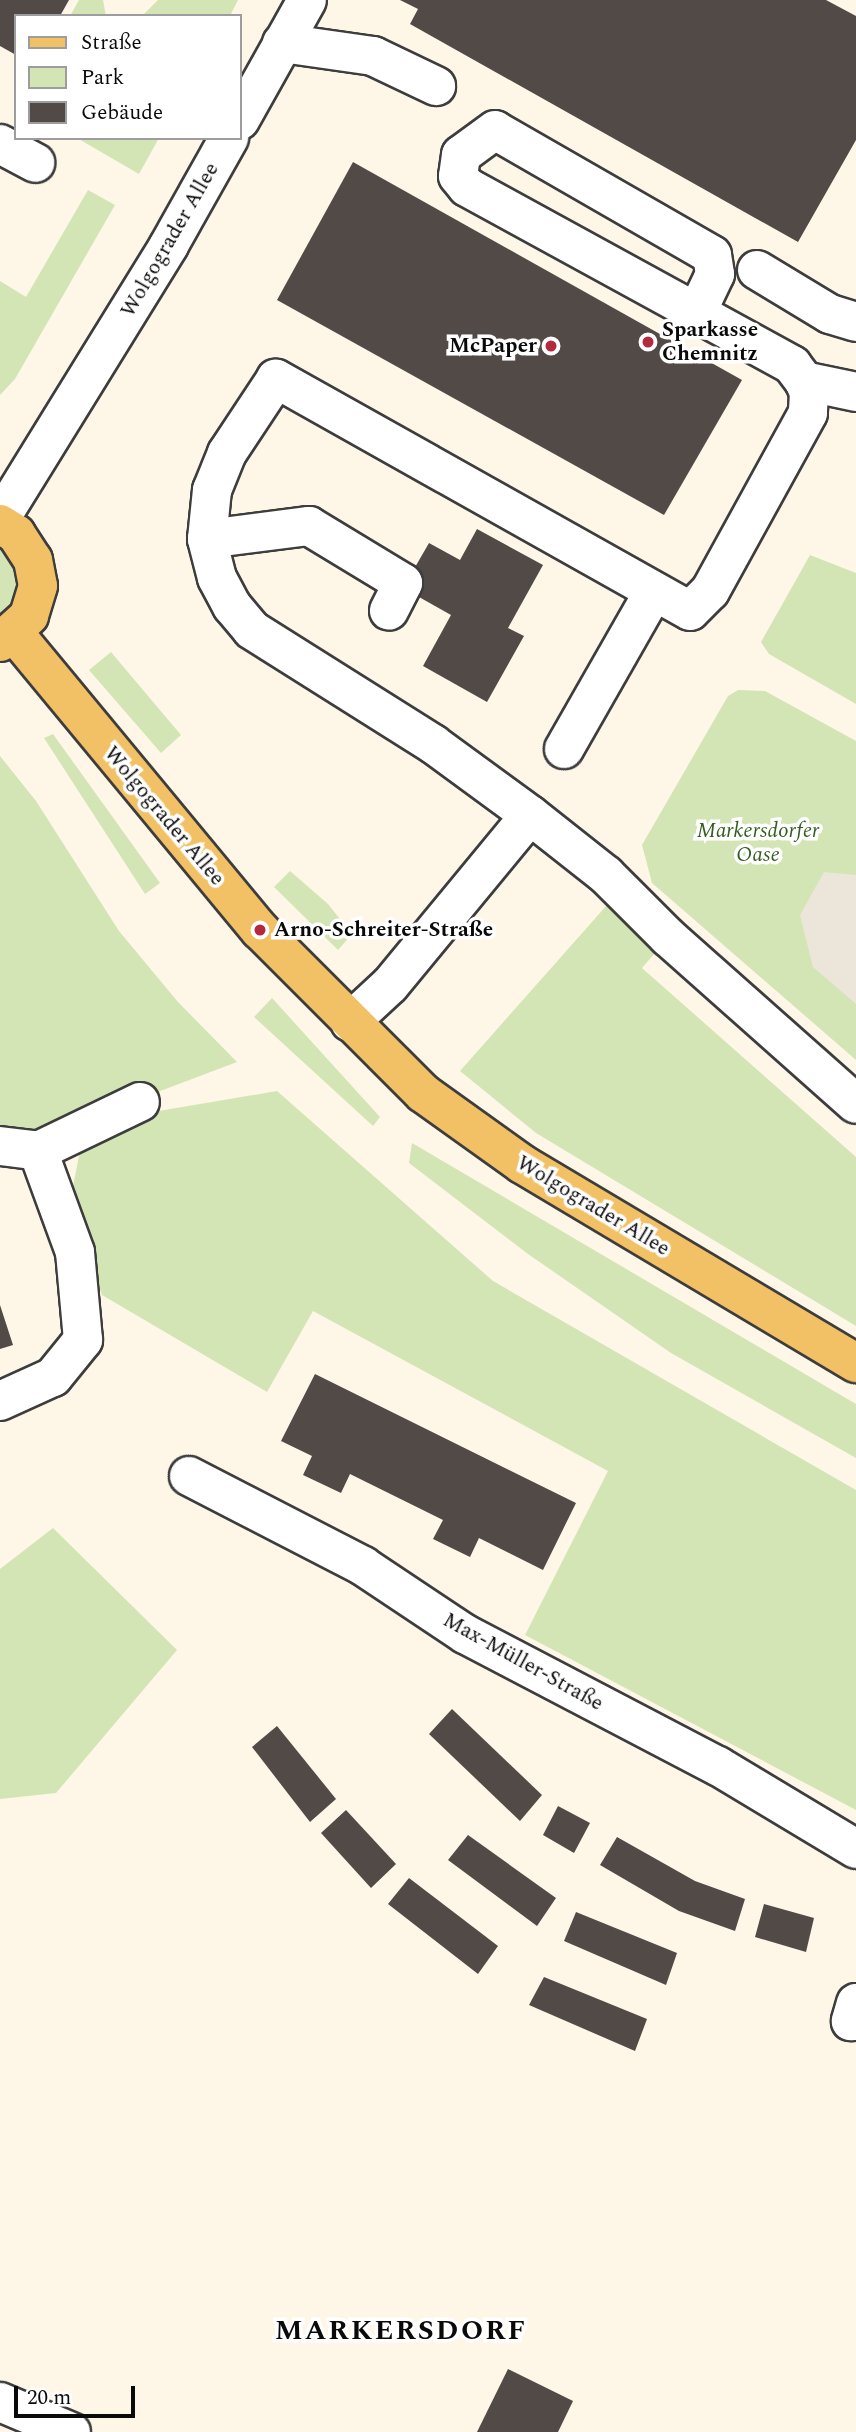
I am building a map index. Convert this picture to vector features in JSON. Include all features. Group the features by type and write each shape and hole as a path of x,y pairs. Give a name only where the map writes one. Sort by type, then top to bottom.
{"main road":[{"name":"Wolgograder Allee","path":"0,524 16,534 33,560 38,586 29,616 7,638 260,930 350,1022 423,1093 522,1164 856,1363"}],"street":[{"path":"242,116 307,0"},
{"path":"282,43 373,56 436,86"},
{"path":"711,319 715,274 712,255 495,131 461,155 458,176 467,187 792,365 804,381 809,392 808,413 710,591 690,611 653,593 276,379 227,453 212,490 207,539 217,578 232,606 264,641 433,744 530,815 606,875 668,937 856,1104"},
{"name":"Wolgograder Allee","path":"0,519 148,280 228,140"},
{"path":"0,144 35,163"},
{"path":"757,270 830,314 856,322"},
{"path":"804,381 856,392"},
{"path":"207,539 309,526 403,583 389,611"},
{"path":"564,749 653,593"},
{"path":"350,1022 390,985 530,815"},
{"path":"0,1146 38,1151 140,1102"},
{"path":"0,1401 53,1377 83,1340 75,1252 38,1151"},
{"name":"Max-Müller-Straße","path":"189,1476 363,1566 465,1633 718,1766 856,1849"},
{"path":"856,2003 851,2021 856,2021"},
{"path":"0,2402 71,2432"}],"green space":[{"path":"79,0 103,0 106,14 71,14"},
{"path":"158,0 238,0 231,14 144,14"},
{"path":"80,140 158,140 139,174"},
{"path":"88,190 115,205 15,379 0,395 0,281 26,297"},
{"path":"0,540 22,570 22,599 0,625"},
{"path":"810,555 856,573 856,704 769,654 761,642"},
{"path":"111,652 181,735 161,753 89,670"},
{"name":"Markersdorfer Oase","path":"738,690 765,691 856,741 856,1060 652,883 642,845 728,696"},
{"path":"53,734 160,883 145,894 44,738"},
{"path":"0,756 36,801 119,931 178,1002 237,1062 36,1138 0,1134"},
{"path":"290,871 328,904 352,934 338,950 274,887"},
{"path":"607,905 655,953 642,968 856,1157 856,1326 536,1133 460,1071"},
{"path":"272,998 380,1117 373,1126 254,1017"},
{"path":"277,1091 493,1281 856,1490 856,1810 525,1635 608,1471 313,1311 267,1392 102,1295 69,1206 80,1151 123,1117"},
{"path":"412,1143 856,1404 856,1458 671,1353 528,1254 409,1163"},
{"path":"53,1528 177,1650 56,1793 0,1799 0,1569"}],"shaded area":[{"path":"824,872 856,875 856,1004 813,967 800,915"}],"building":[{"path":"0,0 69,0 61,14 14,14 14,54 0,46"},
{"path":"400,0 826,0 856,16 856,140 798,242 410,24 418,9"},
{"path":"353,162 742,380 664,515 277,300"},
{"path":"477,529 543,565 508,628 524,636 487,702 423,666 451,615 403,588 429,543 460,560"},
{"path":"0,1305 13,1345 0,1349"},
{"path":"315,1374 576,1503 543,1570 479,1538 470,1557 433,1539 443,1520 350,1474 341,1493 303,1475 312,1456 281,1441"},
{"path":"452,1709 542,1795 520,1821 429,1734"},
{"path":"277,1726 336,1799 310,1822 252,1747"},
{"path":"558,1806 590,1823 574,1853 543,1835"},
{"path":"346,1810 396,1864 371,1888 321,1833"},
{"path":"468,1835 556,1898 537,1926 448,1860"},
{"path":"617,1837 695,1881 745,1899 735,1931 679,1911 600,1865"},
{"path":"409,1878 498,1946 478,1974 388,1904"},
{"path":"764,1904 814,1918 806,1952 755,1937"},
{"path":"576,1912 677,1953 666,1985 564,1941"},
{"path":"544,1977 647,2019 635,2051 529,2005"},
{"path":"508,2369 573,2401 558,2432 477,2432"}],"place":[{"name":"Sparkasse Chemnitz","path":"648,342"},
{"name":"McPaper","path":"551,346"},
{"name":"Arno-Schreiter-Straße","path":"260,930"}],"district":[{"name":"MARKERSDORF","path":"401,2331"}]}
